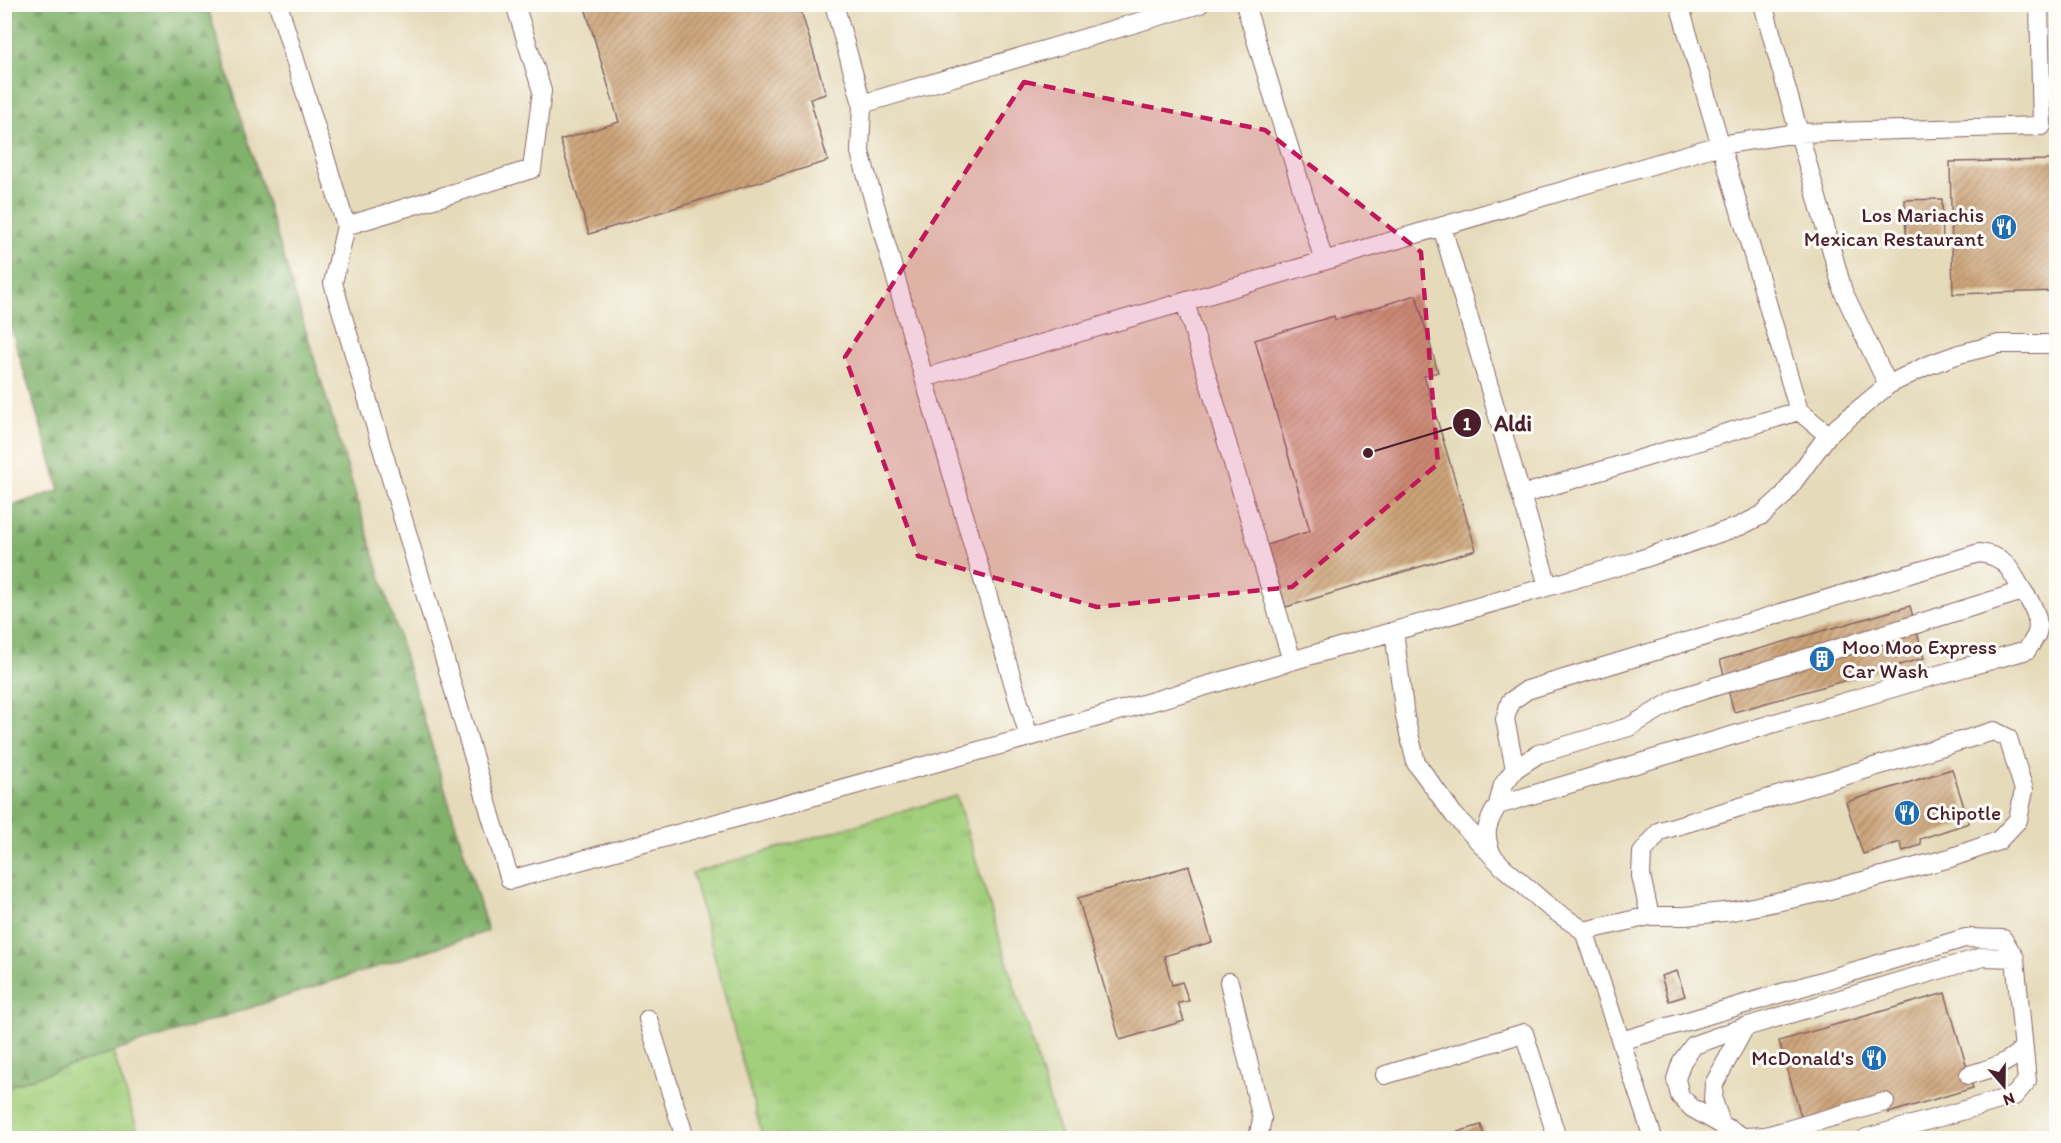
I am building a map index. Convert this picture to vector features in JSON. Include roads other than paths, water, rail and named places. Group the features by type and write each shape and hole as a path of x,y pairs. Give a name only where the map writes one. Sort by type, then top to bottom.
{"lane":[{"path":"278,4 346,226 333,283 510,880 1029,738 1633,562 1729,530 1762,515 1783,496 1828,435 1888,385 1926,366 1959,354 1999,344 2056,344"},
{"path":"346,226 532,169 542,91 515,4"},
{"path":"834,4 862,104 860,152 1029,738"},
{"path":"862,104 1200,4"},
{"path":"1245,4 1324,261"},
{"path":"1679,4 1799,411 1828,435"},
{"path":"1763,4 1843,291 1888,385"},
{"path":"924,378 1720,145 1798,133 2042,126 2039,4"},
{"path":"1442,227 1548,586"},
{"path":"1185,302 1292,661"},
{"path":"1521,495 1799,411"},
{"path":"1498,805 2027,650 2037,633 2037,619 2032,604 2003,561 1994,555 1979,553 1527,690 1510,702 1505,719 1515,769"},
{"path":"1492,855 1486,841 1488,820 1498,805 1503,785 1515,769 1538,754 1629,727 1678,698 2023,591"},
{"path":"1394,631 1405,717 1416,763 1454,816 1492,855 1548,906 1584,931 1653,1138"},
{"path":"1584,931 1650,916 1685,916 1733,911 1814,894 1950,858 1998,841 2018,820 2024,790 2008,738 1994,731 1660,831 1642,853 1641,876 1650,916"},
{"path":"1621,1041 1965,938 2003,939 2015,957 2027,1081 2014,1096 1866,1138"},
{"path":"1885,1102 1766,1136 1743,1137 1692,1108 1680,1096 1676,1079 1682,1061 1694,1045 1745,1027 1983,957 2015,957"},
{"path":"1229,982 1262,1119 1258,1138"},
{"path":"648,1019 685,1138"},
{"path":"1722,1126 1713,1100 1714,1084 1745,1027"},
{"path":"1385,1075 1524,1033 1557,1138"},
{"path":"1969,1075 1998,1066 2014,1058 2024,1047"}],"place":[{"name":"Los Mariachis Mexican Restaurant","path":"2004,227"},
{"name":"Aldi","path":"1368,453"},
{"name":"Moo Moo Express Car Wash","path":"1822,659"},
{"name":"Chipotle","path":"1907,813"},
{"name":"McDonald's","path":"1874,1058"}]}
